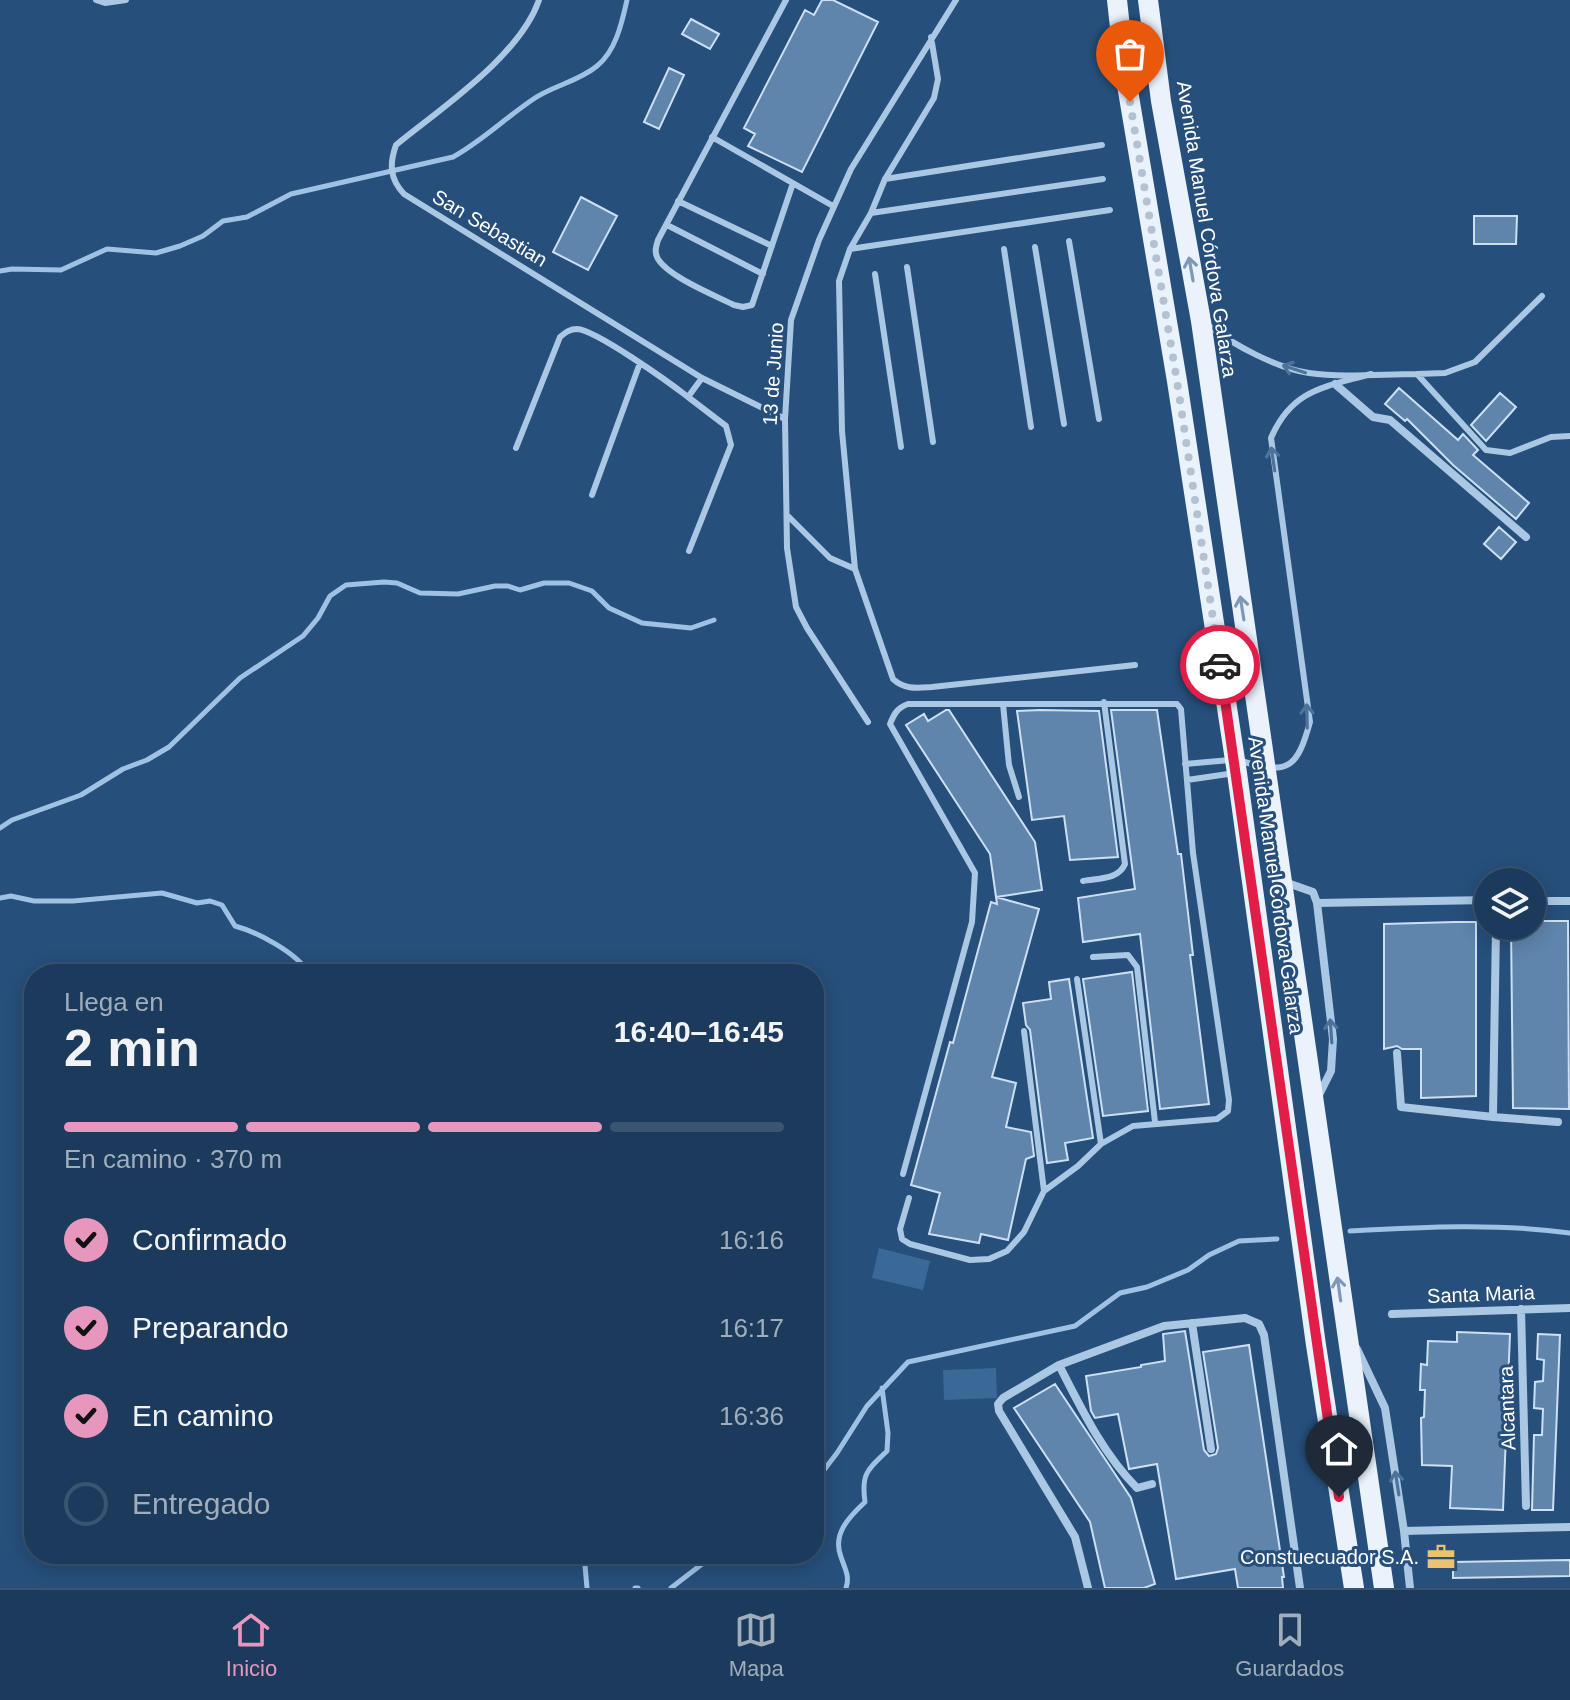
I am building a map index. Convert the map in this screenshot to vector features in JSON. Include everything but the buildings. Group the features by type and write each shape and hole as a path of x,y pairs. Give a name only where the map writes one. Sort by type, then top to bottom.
{"main road":[{"name":"Avenida Manuel Córdova Galarza","path":"1117,0 1125,73 1164,303 1235,766 1316,1345 1354,1588"},
{"name":"Avenida Manuel Córdova Galarza","path":"1148,0 1161,101 1201,321 1384,1588"},
{"path":"1164,303 1201,321"}],"street":[{"path":"1335,384 1373,417 1390,420 1526,537"},
{"path":"1281,881 1313,892 1317,903 1333,1039 1331,1071 1314,1105"},
{"path":"1317,903 1474,900"},
{"path":"1546,901 1570,901"},
{"path":"1493,1117 1496,940"},
{"path":"1397,1053 1401,1107 1558,1122"},
{"name":"Santa Maria","path":"1392,1314 1570,1308"},
{"name":"Alcantara","path":"1521,1309 1526,1506"},
{"path":"1088,1588 1075,1537 999,1411 998,1404 1059,1365 1164,1326 1245,1318 1259,1324 1264,1335 1300,1588"},
{"name":"Avenida Manuel Córdova Galarza","path":"1343,1320 1385,1408 1410,1588"},
{"path":"1192,1323 1211,1449"},
{"path":"1059,1365 1098,1437 1126,1476 1137,1488 1152,1484"},
{"path":"1404,1531 1570,1527"}],"lane":[{"path":"96,0 105,3 126,0"},
{"name":"San Sebastian","path":"539,0 519,37 492,65 396,145 391,173 395,185 404,194 702,378 785,419"},
{"path":"786,0 678,201 655,249 657,258 669,271 734,305 752,305 793,183"},
{"name":"13 de Junio","path":"868,722 796,607 787,548 785,419 791,320 833,206 851,169 956,0"},
{"path":"931,37 938,70 937,89 885,179 871,213 850,249 839,281 842,431 855,569 893,679 899,685 932,687 1135,665"},
{"path":"712,137 833,206"},
{"path":"885,179 1102,145"},
{"path":"871,213 1103,179"},
{"path":"678,201 772,246"},
{"path":"850,249 1110,210"},
{"path":"667,225 763,274"},
{"path":"1069,241 1099,419"},
{"path":"1035,247 1064,424"},
{"path":"1004,249 1031,427"},
{"path":"907,267 933,442"},
{"path":"875,274 901,447"},
{"path":"1201,321 1229,341 1282,365 1309,373 1445,373 1475,362 1542,296"},
{"path":"516,448 560,337 568,330 580,329 640,363 726,426 731,445 689,551"},
{"path":"592,495 640,363"},
{"path":"1185,764 1284,768 1296,760 1303,747 1310,722 1271,438 1278,422 1308,392 1371,374"},
{"path":"1417,374 1486,450 1510,453 1551,437 1570,436"},
{"path":"688,397 702,378"},
{"path":"787,515 830,558 855,569"},
{"path":"1083,881 1116,876 1125,864 1104,702"},
{"path":"903,1174 972,922 975,873 890,724 893,715 908,704 1177,704 1181,709 1193,853 1229,1100 1228,1111 1217,1119 1133,1126 1101,1144 1044,1191 1024,1232 1007,1251 989,1259 970,1260 910,1244 902,1239 900,1229 909,1198"},
{"path":"1003,704 1009,765 1019,797"},
{"path":"1187,780 1235,766"},
{"path":"1093,957 1128,955 1137,967 1155,1122"},
{"path":"1077,979 1101,1144"},
{"path":"1024,1031 1044,1191"}],"shaded area":[{"path":"879,1248 930,1261 923,1290 872,1278"},
{"path":"996,1368 997,1398 944,1400 943,1370"}],"waterway":[{"path":"0,271 61,270 107,249 156,253 203,236 223,221 247,217 291,194 453,157 539,95 582,76 604,60 614,44 627,0"},
{"path":"0,828 12,820 81,795 123,769 169,747 240,678 303,636 330,596 346,585 397,583 420,593 458,594 495,586 520,590 544,583 569,583 592,591 609,608 642,623 691,628 714,620"},
{"path":"0,898 11,896 34,901 73,901 162,893 197,903 210,901 222,905 235,926 276,944 302,964"},
{"path":"1350,1231 1488,1227 1570,1233"},
{"path":"824,1470 867,1406 908,1362 1075,1326 1120,1293 1147,1287 1188,1270 1209,1255 1239,1241 1277,1239"},
{"path":"846,1588 847,1576 839,1549 840,1533 865,1502 867,1473 887,1451 888,1433 882,1388"},
{"path":"585,1564 587,1588"},
{"path":"671,1588 702,1564"}],"way so far":[{"path":"1130,102 1220,665"}],"place":[{"name":"Constuecuador S.A.","path":"1441,1557"}],"route":[{"path":"1220,665 1339,1497"}]}
